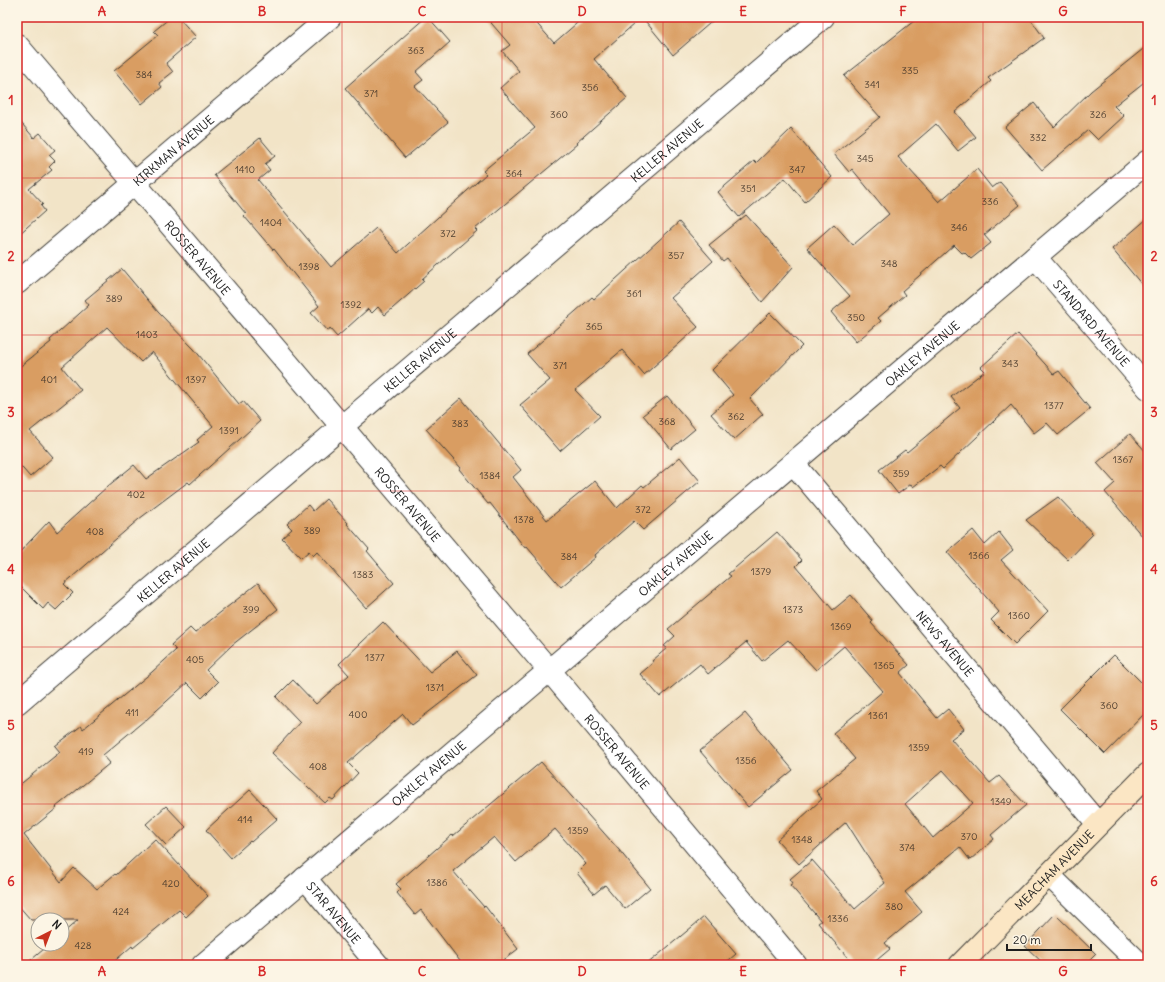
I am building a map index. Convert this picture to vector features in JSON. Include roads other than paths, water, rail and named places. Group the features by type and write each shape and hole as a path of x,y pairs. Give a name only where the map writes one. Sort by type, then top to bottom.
{"main road":[{"name":"MEACHAM AVENUE","path":"960,965 1148,774"}],"street":[{"name":"KIRKMAN AVENUE","path":"17,283 330,17"},
{"name":"KELLER AVENUE","path":"17,703 823,17"},
{"name":"ROSSER AVENUE","path":"17,45 549,670 796,965"},
{"name":"OAKLEY AVENUE","path":"203,965 1148,161"},
{"name":"STANDARD AVENUE","path":"1035,257 1148,388"},
{"name":"NEWS AVENUE","path":"793,463 1098,824"},
{"path":"1049,875 1141,965"},
{"name":"STAR AVENUE","path":"305,878 378,965"}]}
